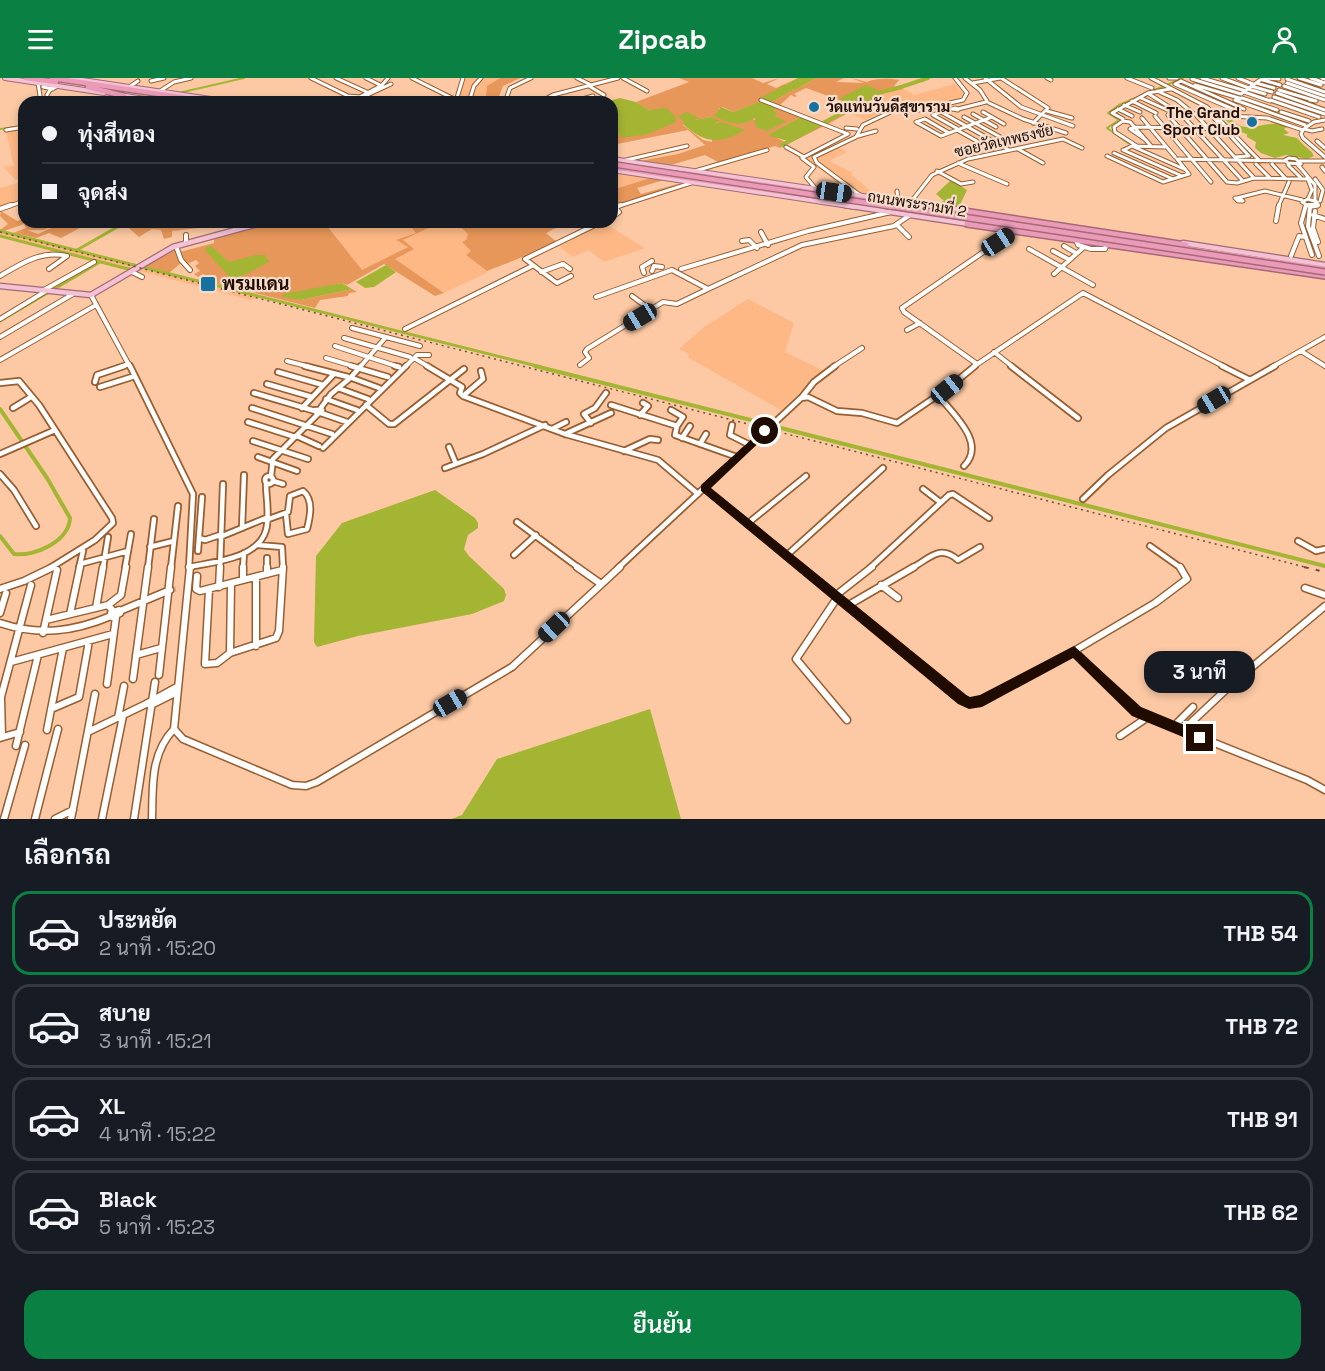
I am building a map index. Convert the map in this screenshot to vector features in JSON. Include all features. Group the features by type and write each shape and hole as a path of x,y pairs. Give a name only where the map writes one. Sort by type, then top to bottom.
{"highway":[{"path":"26,78 138,96"},
{"path":"52,78 157,96"},
{"path":"52,78 171,96"},
{"path":"37,80 153,96"},
{"path":"88,87 124,96"},
{"path":"166,96 171,94 181,96"},
{"path":"618,165 1325,271"},
{"name":"ถนนพระรามที่ 2","path":"618,165 1325,271"},
{"path":"726,176 754,186"},
{"path":"721,186 754,186"},
{"path":"967,218 992,216 1101,232 1325,271"},
{"path":"967,218 992,226 1105,244 1325,271"},
{"path":"1101,232 1109,238 1105,244"}],"main road":[{"path":"5,78 37,80 58,86 124,96"},
{"path":"69,78 131,87 160,96"},
{"path":"171,94 190,96"},
{"name":"ถนนพระรามที่ 2","path":"618,162 622,160 910,203 1014,231 1105,244"},
{"name":"ถนนพระรามที่ 2","path":"618,165 694,182 910,215 967,218 1307,262 1325,271"},
{"path":"0,286 91,295 176,246 242,228"}],"street":[{"path":"151,81 164,78"},
{"path":"164,96 173,80 191,78"},
{"path":"311,78 348,96"},
{"path":"336,78 368,93"},
{"path":"366,78 382,86"},
{"path":"361,96 382,86 388,78"},
{"path":"411,78 446,96"},
{"path":"458,96 464,78"},
{"path":"471,96 474,86 481,78"},
{"path":"507,96 510,88 531,78"},
{"path":"576,78 604,95"},
{"path":"594,78 602,82"},
{"path":"542,92 551,96 618,78"},
{"path":"623,78 647,91"},
{"path":"857,135 860,125 896,110 946,104 965,98 967,93 953,78"},
{"path":"965,78 973,83 987,102 1033,123 1066,133"},
{"path":"973,83 1001,78 1046,106 1047,111"},
{"path":"1129,78 1152,88"},
{"path":"1145,78 1161,85"},
{"path":"1151,78 1196,100 1260,161"},
{"path":"1169,78 1177,78"},
{"path":"1202,78 1250,88 1314,83"},
{"path":"1216,78 1238,84"},
{"path":"1222,78 1265,94"},
{"path":"1237,78 1271,101 1319,117"},
{"path":"1299,78 1323,84"},
{"path":"1311,78 1323,84"},
{"path":"131,87 138,84 138,79"},
{"path":"986,79 1014,102 1041,116 1073,126"},
{"path":"1192,79 1241,94 1263,79"},
{"path":"1263,79 1324,95"},
{"path":"1263,79 1280,84 1313,88 1323,84"},
{"path":"37,80 40,96"},
{"path":"1156,80 1166,82"},
{"path":"1181,81 1244,109"},
{"path":"1237,111 1175,84 1181,81 1237,99 1305,128"},
{"path":"365,96 391,84"},
{"path":"1280,84 1325,105"},
{"path":"1280,84 1325,110"},
{"path":"1323,84 1324,95"},
{"path":"368,93 376,85"},
{"path":"47,95 58,86"},
{"path":"43,87 53,89"},
{"path":"1123,119 1112,113 1132,101 1167,88 1195,102 1212,115"},
{"path":"1157,91 1177,100 1195,115 1254,178"},
{"path":"1149,94 1181,114 1243,181"},
{"path":"1300,110 1324,95"},
{"path":"1222,105 1242,97 1313,118"},
{"path":"1274,97 1325,117"},
{"path":"1141,98 1168,111 1181,114 1223,114 1271,119 1305,128 1320,128 1325,133"},
{"path":"761,100 849,135 804,157"},
{"path":"1132,101 1155,114 1211,182"},
{"path":"946,104 955,108 987,102"},
{"path":"1278,104 1282,109 1309,121"},
{"path":"1124,105 1140,112"},
{"path":"1118,109 1132,116"},
{"path":"1274,114 1282,109 1325,117"},
{"path":"1033,123 1047,111"},
{"path":"1047,111 1072,118"},
{"path":"964,117 1011,143 1002,146 989,148 933,115 940,112 947,115 1002,146 1008,150"},
{"path":"983,112 1004,124"},
{"path":"947,115 953,113"},
{"path":"973,114 996,127"},
{"path":"949,133 925,119 916,122 940,136 949,133 983,120 991,115"},
{"path":"1168,115 1227,182 1234,183 1254,178 1309,180"},
{"path":"1300,118 1304,115"},
{"path":"1325,117 1305,128 1301,134 1325,159"},
{"path":"857,135 863,125 875,118"},
{"path":"1142,118 1189,174 1162,182 1106,155 1134,146 1165,147"},
{"path":"1000,121 1007,119"},
{"path":"1186,171 1134,146 1113,128 1125,121 1135,127 1226,128"},
{"path":"1135,127 1131,131 1151,146"},
{"path":"846,128 857,129"},
{"path":"1177,158 1222,159 1249,156 1226,128"},
{"path":"6,130 18,129"},
{"path":"861,196 813,160 816,154 857,135 876,131"},
{"name":"ซอยวัดเทพธงชัย","path":"910,203 924,183 937,171 958,163 1063,139 1082,148"},
{"path":"1317,141 1325,148"},
{"path":"622,160 687,146"},
{"path":"786,147 804,157 802,158 814,168 806,176 817,189"},
{"path":"1017,148 1043,163"},
{"path":"694,171 767,150"},
{"path":"1123,150 1182,176"},
{"path":"1114,153 1173,179"},
{"path":"1237,158 1298,164 1325,159"},
{"path":"1287,163 1289,158 1317,180 1324,192 1321,201 1325,208"},
{"path":"958,163 997,182 1007,184"},
{"path":"1287,163 1302,179"},
{"path":"1256,164 1270,178"},
{"path":"1272,164 1288,180"},
{"path":"1298,164 1309,180 1312,192 1308,199"},
{"path":"1298,164 1314,180 1318,191 1315,201"},
{"path":"937,171 961,184 972,182"},
{"path":"830,173 847,189 848,194"},
{"path":"1276,221 1279,203 1288,180"},
{"path":"1317,180 1325,180"},
{"path":"618,206 694,182"},
{"path":"1259,185 1266,191"},
{"path":"897,191 898,201"},
{"path":"1246,196 1243,201 1235,198 1266,191 1302,201 1308,206"},
{"path":"1238,192 1246,196"},
{"path":"1302,201 1308,199 1321,201"},
{"path":"1312,255 1301,217 1308,206 1321,201"},
{"path":"0,208 18,203"},
{"path":"1308,206 1307,227 1319,256"},
{"path":"681,269 768,245 801,233 891,212"},
{"path":"1318,242 1312,228 1314,213 1325,219"},
{"path":"580,365 589,358 585,352 587,349 667,300 678,304 806,244 897,225 910,215"},
{"path":"897,225 909,237"},
{"path":"571,276 564,281 567,285 559,284 532,266 526,258 556,246 590,228"},
{"path":"976,364 904,312 902,308 1014,231"},
{"path":"759,233 768,245"},
{"path":"801,233 808,240"},
{"path":"186,235 186,243"},
{"path":"1291,256 1299,236 1305,237"},
{"path":"742,241 749,240 757,248"},
{"path":"1076,240 1078,245 1084,248 1101,250 1105,249 1105,244"},
{"path":"176,246 181,260 190,270"},
{"path":"1064,246 1076,253"},
{"path":"1054,274 1068,259 1084,248"},
{"path":"1029,249 1093,285"},
{"path":"1053,251 1068,259"},
{"path":"0,276 31,257 41,258 54,253 67,256 49,269"},
{"path":"1307,262 1306,257 1312,255 1325,258"},
{"path":"645,273 652,261"},
{"path":"0,319 94,262"},
{"path":"541,272 563,264 570,269"},
{"path":"405,329 532,266"},
{"path":"596,297 651,269 662,267"},
{"path":"645,273 674,270 708,289"},
{"path":"132,272 142,277"},
{"path":"802,397 808,397 830,409 862,413 894,423 903,420 976,364 1083,293 1250,380"},
{"path":"0,337 73,294"},
{"path":"91,295 129,364 193,494 189,567 174,729 183,739 292,785 306,786 317,782 512,667 834,365 862,348"},
{"path":"632,296 651,310"},
{"path":"0,360 60,328 96,305"},
{"path":"907,330 920,323"},
{"path":"352,328 420,346"},
{"path":"272,478 273,461 282,449 308,424 326,399 361,368 386,337"},
{"path":"1083,499 1108,475 1166,428 1325,337"},
{"path":"344,338 412,357 462,387 460,393 463,396 565,434 661,462 698,494"},
{"path":"335,346 399,367"},
{"path":"1301,351 1325,366"},
{"path":"994,352 1078,418"},
{"path":"248,422 296,436 321,447 351,422 412,357 419,354 429,355"},
{"path":"327,358 388,377"},
{"path":"287,361 350,377 379,388"},
{"path":"95,382 97,375 129,364"},
{"path":"366,405 393,425 464,369"},
{"path":"463,396 483,379 481,371"},
{"path":"278,372 323,385"},
{"path":"302,408 334,374"},
{"path":"100,387 135,376"},
{"path":"0,383 19,381 56,430 113,523 103,536 45,570 13,588 0,589"},
{"path":"267,384 312,397"},
{"path":"338,388 368,399"},
{"path":"254,393 351,422"},
{"path":"591,423 584,414 596,408 606,393"},
{"path":"938,395 972,439 974,445 969,461 964,466"},
{"path":"13,408 31,397"},
{"path":"326,399 357,410"},
{"path":"641,415 648,406 643,403"},
{"path":"611,405 677,426"},
{"path":"641,415 652,405"},
{"path":"252,408 308,424 332,434"},
{"path":"671,410 683,417 674,434 737,457"},
{"path":"565,434 611,413"},
{"path":"554,428 566,422"},
{"path":"444,468 545,425"},
{"path":"732,425 730,435 750,445"},
{"path":"682,438 690,426"},
{"path":"0,454 56,430"},
{"path":"700,444 706,434"},
{"path":"624,451 647,440 658,440"},
{"path":"253,441 308,459"},
{"path":"449,447 456,464"},
{"path":"258,457 297,471"},
{"path":"786,556 883,468"},
{"path":"0,474 14,490 36,526"},
{"path":"242,528 244,475"},
{"path":"747,524 806,476"},
{"path":"189,567 244,553 258,544 266,533 265,478 272,478 283,484"},
{"path":"219,587 218,560 223,484"},
{"path":"704,488 969,703 982,701 1074,651 1155,603 1187,579 1183,570 1175,562 1150,546"},
{"path":"923,489 940,502"},
{"path":"199,538 205,540 220,536 285,514 288,512 290,496 303,491 307,494 311,503 307,529 288,534 285,514"},
{"path":"847,720 796,659 836,597 940,502 953,494 989,519"},
{"path":"198,551 202,497"},
{"path":"159,675 178,506"},
{"path":"133,679 154,519"},
{"path":"517,522 602,584"},
{"path":"46,620 108,605 121,595 131,534"},
{"path":"514,555 536,536"},
{"path":"96,608 108,537"},
{"path":"150,547 174,541"},
{"path":"1298,541 1316,551 1325,549"},
{"path":"209,590 205,664 217,663 230,653 279,636 282,547 258,544"},
{"path":"847,606 941,551 949,552 958,560 980,547"},
{"path":"70,614 83,551"},
{"path":"80,564 128,551"},
{"path":"243,580 244,553"},
{"path":"267,558 267,574"},
{"path":"43,633 57,570"},
{"path":"197,576 197,591 209,590 282,570"},
{"path":"256,577 256,645"},
{"path":"230,653 231,584"},
{"path":"20,732 1,737 1,697 31,585"},
{"path":"179,588 187,585"},
{"path":"881,585 898,598"},
{"path":"1305,588 1325,595"},
{"path":"0,623 19,630 43,633 70,632 115,614 142,600 169,591"},
{"path":"0,613 6,593"},
{"path":"107,684 115,614 108,605"},
{"path":"1183,730 1232,684 1325,606"},
{"path":"10,662 113,634"},
{"path":"51,709 79,697 89,641"},
{"path":"47,730 63,648"},
{"path":"136,655 162,648"},
{"path":"1074,651 1131,707 1148,717 1307,780 1325,790"},
{"path":"16,746 38,655"},
{"path":"134,819 155,682"},
{"path":"102,819 121,717 124,686"},
{"path":"90,731 177,689"},
{"path":"71,819 90,731 95,694"},
{"path":"1183,730 1178,722 1193,706"},
{"path":"1120,735 1148,717"},
{"path":"35,819 57,729"},
{"path":"152,819 157,751 164,737 174,729"},
{"path":"4,819 25,745"},
{"path":"55,819 73,810"}],"shaded area":[{"path":"465,78 500,78 487,86 486,96 459,96"},
{"path":"500,78 520,78 503,86 499,96 486,96 487,86"},
{"path":"679,78 752,78 763,83 779,78 767,84 776,88 798,78 785,85 795,90 816,78 844,78 836,82 864,83 851,78 867,82 891,79 899,80 894,86 904,89 885,93 828,124 823,122 853,105 806,88 794,94 797,96 795,97 791,95 779,106 770,103 793,90 733,112 723,107 718,109 756,120 785,121 775,116 773,111 778,108 801,117 769,134 785,142 821,123 826,125 780,148 775,146 720,163 705,155 671,165 640,161 678,154 705,145 688,130 618,144 618,122 649,110 636,102 689,82","holes":["711,117 719,122 712,124 712,142 703,140 683,125 684,122"]},
{"path":"798,78 816,78 795,90 786,87 793,90 770,103 760,98"},
{"path":"955,84 964,94 950,102 912,108 896,107 866,120 848,113 885,93 904,89 914,95"},
{"path":"865,85 879,90 858,102 854,100 851,102 852,105 839,99"},
{"path":"618,99 636,102 649,110 666,108 675,116 676,122 648,134 622,138 618,132"},
{"path":"762,101 778,108 773,111 777,113 775,116 786,121 767,131 756,127 755,118 740,124 724,121 714,116 721,107 733,112"},
{"path":"687,112 699,118 694,120 711,117 720,121 712,125 722,122 745,130 719,140 705,138 683,124 684,122 678,116"},
{"path":"1229,116 1240,126 1246,127 1282,124 1287,127 1284,129 1289,133 1283,135 1297,138 1314,156 1307,159 1286,155 1275,158 1261,153 1255,148 1256,142 1247,137 1247,134 1237,131 1223,117"},
{"path":"801,117 819,125 788,141 770,136 769,134"},
{"path":"18,127 18,180 16,180 3,167 14,166 5,128"},
{"path":"838,147 847,152 829,161 853,173 851,174 875,195 844,191 827,174 804,158 813,154 818,156"},
{"path":"618,173 650,178 618,188"},
{"path":"650,178 664,180 637,188 641,194 681,183 673,186 676,189 618,208 618,188"},
{"path":"951,180 967,190 959,207 935,204 944,201 936,194"},
{"path":"18,183 18,202 0,208 0,188"},
{"path":"1,211 18,221 18,226 4,231 0,230 8,224 0,216"},
{"path":"26,228 48,228 27,230 38,234 51,228 80,228 61,238 49,233 36,238 13,233"},
{"path":"129,228 198,228 172,231 172,237 164,239 161,230 152,229 139,237"},
{"path":"248,228 329,228 362,270 408,247 396,240 416,233 412,228 428,228 403,240 414,249 395,259 444,293 435,296 384,264 347,285 342,283 282,296 301,300 352,289 357,292 349,293 348,296 320,300 315,308 243,290 254,286 251,283 235,289 202,280 207,276 203,274 198,277 194,274 200,271 195,266 199,263 196,260 187,264 180,252 214,243 214,237"},
{"path":"329,228 412,228 417,233 428,228 462,228 468,234 466,240 471,251 466,255 487,271 444,293 394,259 413,248 402,240 413,235 397,241 408,247 362,270"},
{"path":"462,228 556,228 546,233 558,243 487,271 466,255 471,251 462,242 466,240 468,234"},
{"path":"594,228 612,228 645,248 604,262 588,250 573,257 559,246"},
{"path":"0,231 260,297 251,300 0,235"},
{"path":"211,246 229,262 265,255 269,262 233,281 205,250 206,247"},
{"path":"176,248 181,263 169,273 144,266"},
{"path":"386,265 396,272 374,287 365,288 356,282"},
{"path":"342,283 352,289 301,300 282,297 283,294"},
{"path":"748,299 794,323 785,352 824,371 781,410 689,358 688,353 679,349 704,327"},
{"path":"435,490 475,518 478,528 468,535 464,549 504,589 506,595 504,601 472,614 358,636 317,647 314,642 316,556 342,523"},
{"path":"650,709 681,819 451,819 462,815 497,759"}],"waterway":[{"path":"174,94 244,78"},
{"path":"782,145 881,92 928,78"},
{"path":"1128,143 1107,128 1119,120 1108,113 1119,105 1183,78"},
{"path":"0,129 18,127"},
{"path":"77,250 116,228"},
{"path":"0,231 138,266"},
{"path":"0,236 132,270"},
{"path":"0,321 100,262"},
{"path":"142,267 541,367"},
{"path":"535,366 767,424"},
{"path":"0,409 47,478 70,518 64,534 50,546 31,553 14,554 0,536"},
{"path":"773,426 1325,566"}],"tunnel":[{"path":"170,590 179,588"}],"railway":[{"path":"0,232 1309,568"},
{"path":"1304,567 1325,572"}],"place":[{"name":"วัดแท่นวันดีสุขาราม","path":"814,107"},
{"name":"The Grand Sport Club","path":"1252,122"},
{"name":"พรมแดน","path":"208,284"}],"route":[{"path":"765,431 704,488 962,699 969,703 982,701 1074,651 1131,707 1148,717 1200,738"}]}
